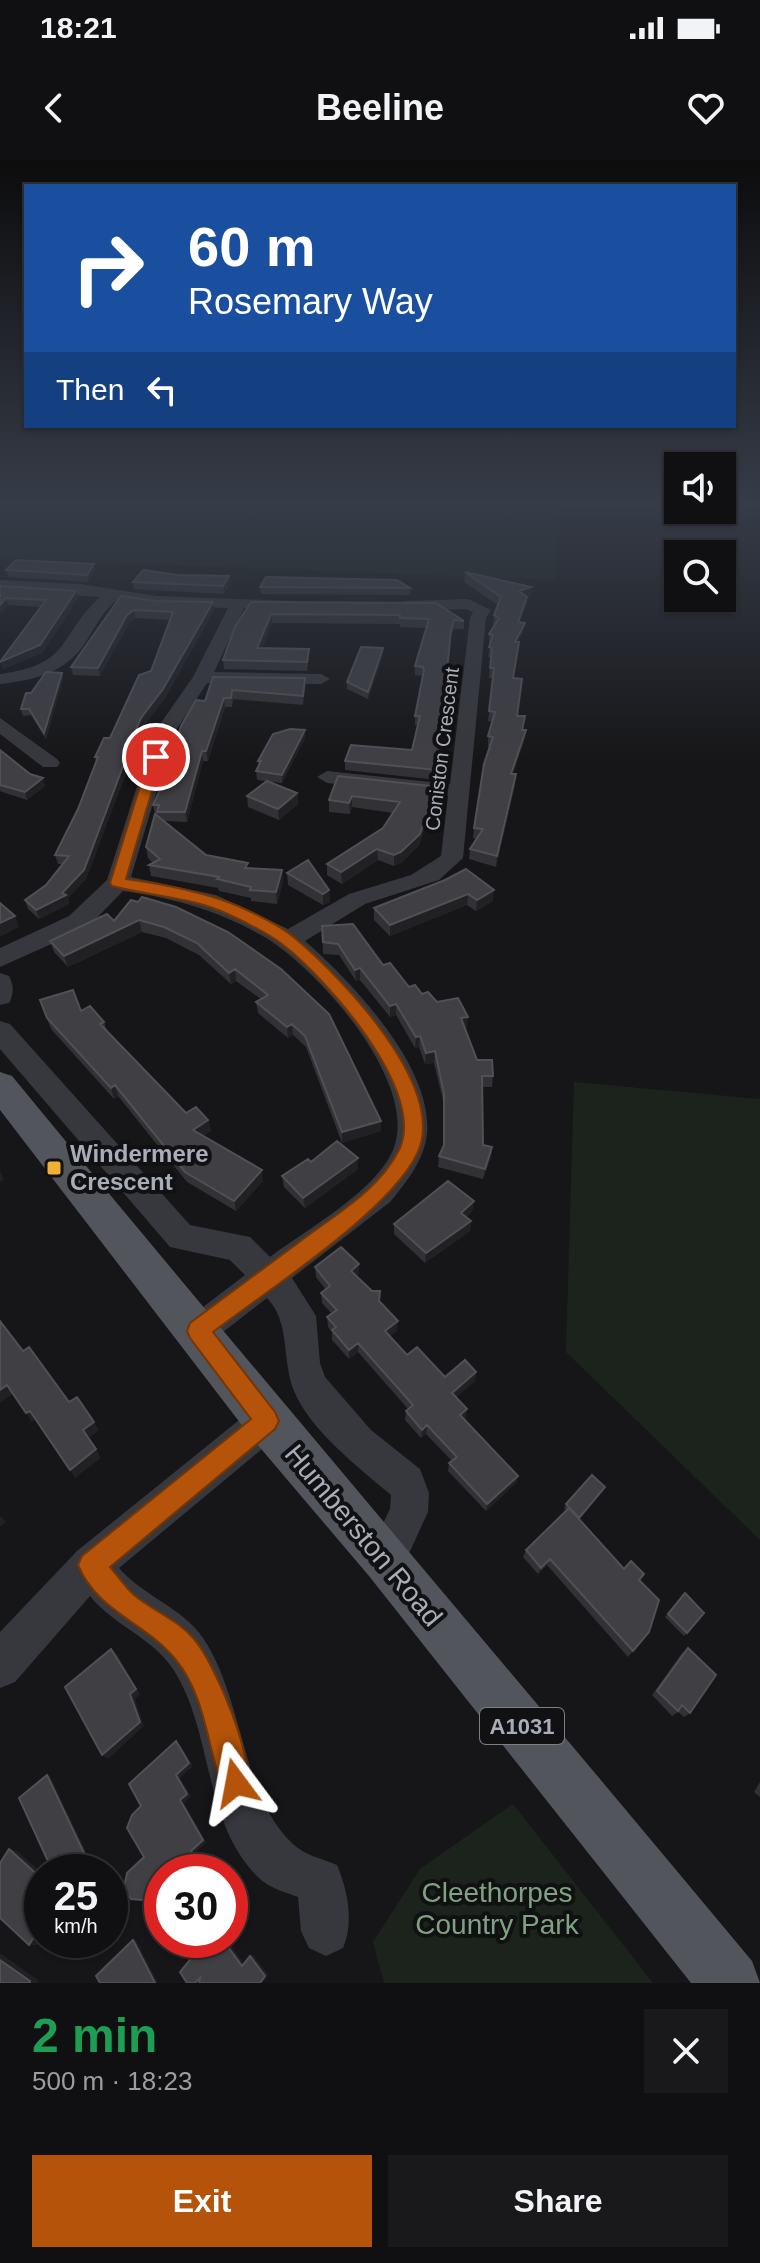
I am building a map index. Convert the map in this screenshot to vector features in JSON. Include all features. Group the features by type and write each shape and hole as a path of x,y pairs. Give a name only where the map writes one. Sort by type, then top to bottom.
{"main road":[{"name":"Humberston Road","path":"0,1085 267,1421 386,1559 730,1983"}],"street":[{"path":"77,591 157,601 302,604"},
{"path":"0,679 40,670 61,660 73,648 90,614 114,594"},
{"path":"0,958 78,922 118,883 164,733 202,677 238,603"},
{"name":"Coniston Crescent","path":"288,940 359,898 425,881 441,871 452,858 478,618 483,610 468,604 381,605"},
{"path":"202,677 321,679"},
{"path":"0,724 43,757 63,741"},
{"path":"327,777 461,791"},
{"path":"118,883 154,888 232,910 288,940 343,993 396,1068 409,1098 414,1127 409,1151 379,1193 198,1331"},
{"path":"0,982 0,996"},
{"path":"0,1031 181,1237 239,1247 269,1277 299,1316 302,1363 311,1388 358,1443 406,1483 410,1493 409,1512 386,1559"},
{"path":"0,1667 9,1653 91,1565 267,1421"},
{"path":"91,1565 126,1605 161,1627 185,1650 202,1677 224,1734 241,1808 256,1837 276,1862 320,1882 326,1931"}],"green space":[{"path":"574,1082 760,1099 760,1540 566,1352"},
{"name":"Cleethorpes Country Park","path":"513,1804 653,1983 384,1983 373,1942 420,1869"}],"building":[{"path":"0,591 76,591 40,645 0,662 46,600 6,598 0,605"},
{"path":"492,591 519,591 527,597 518,622 525,623 515,642 519,642 513,678 522,679 517,716 525,716 522,730 526,730 511,774 516,774 497,856 470,849 483,829 474,828 484,764 493,737 488,736 495,712 489,711 494,668 490,668 492,648 489,647 493,635 489,634 499,618 494,615 501,597"},
{"path":"121,596 156,601 213,602 163,689 141,718 122,761 125,761 84,870 62,893 66,895 36,910 25,900 46,885 69,856 55,855 78,809 98,757 95,757 104,738 110,738 139,675 151,671 173,612 134,610 127,615 98,668 71,667"},
{"path":"251,602 436,603 464,621 454,620 451,630 440,742 443,742 439,758 442,759 438,770 345,761 351,745 412,750 420,716 415,716 424,670 415,666 429,619 400,618 400,615 271,614 257,648 309,649 307,662 223,660 235,627"},
{"path":"361,647 383,648 368,692 347,682"},
{"path":"46,672 62,673 44,733 29,709 21,709 26,693 31,693"},
{"path":"213,677 305,678 303,696 232,690 231,698 224,698 206,751 202,751 185,812 157,812 159,805 153,805 169,769 181,726 196,700 205,701"},
{"path":"290,729 305,730 282,775 256,771 273,734"},
{"path":"0,750 30,774 43,778 25,792 0,785"},
{"path":"338,776 431,786 429,791 434,792 420,834 394,855 377,849 341,872 327,864 383,828 400,802 352,796 349,803 329,800"},
{"path":"267,781 297,793 278,809 247,796"},
{"path":"155,814 206,855 248,863 245,868 282,870 276,892 250,890 251,887 217,879 219,877 149,865 160,859 146,847"},
{"path":"308,860 329,890 323,894 287,873"},
{"path":"466,869 494,890 477,900 468,894 390,925 374,908 445,880"},
{"path":"142,897 176,907 228,932 281,969 329,1014 381,1121 342,1132 305,1036 292,1024 287,1027 256,1002 268,995 235,969 229,973 197,943 164,927 139,920 64,956 50,941 107,914 114,921 131,900 138,902"},
{"path":"0,903 15,916 0,923"},
{"path":"353,924 383,965 390,963 409,987 415,985 422,994 428,992 437,1002 458,998 468,1017 461,1018 477,1060 492,1060 493,1076 482,1076 483,1145 492,1147 485,1169 439,1156 444,1145 444,1094 435,1051 426,1053 420,1036 416,1037 396,1004 390,1006 360,968 355,970 338,944 323,942 322,926"},
{"path":"73,990 81,1011 90,1006 104,1022 100,1024 186,1113 196,1107 208,1120 193,1130 262,1170 234,1201 185,1172 115,1085 111,1088 47,1018 40,1000"},
{"path":"337,1141 358,1158 303,1198 282,1176 308,1159 311,1162"},
{"path":"448,1181 474,1201 461,1213 471,1221 426,1253 394,1224"},
{"path":"341,1247 359,1264 351,1271 372,1291 380,1291 379,1301 398,1321 385,1331 407,1355 417,1347 445,1377 465,1360 476,1372 452,1393 467,1409 460,1415 518,1476 487,1504 449,1463 457,1457 427,1425 422,1430 406,1411 413,1405 358,1343 349,1350 332,1330 336,1327 327,1317 337,1310 321,1293 330,1286 315,1267"},
{"path":"0,1321 23,1351 29,1347 69,1402 77,1397 94,1422 83,1430 96,1449 70,1470 30,1411 26,1413 7,1385 0,1390"},
{"path":"592,1475 605,1487 579,1518 566,1504"},
{"path":"569,1508 624,1569 631,1561 644,1574 639,1580 659,1600 649,1632 633,1651 550,1559 541,1568 526,1550"},
{"path":"685,1593 704,1613 687,1633 668,1614"},
{"path":"688,1648 716,1675 690,1713 682,1705 678,1711 657,1691"},
{"path":"111,1649 136,1689 130,1694 140,1722 102,1755 65,1687"},
{"path":"176,1741 189,1763 176,1775 187,1794 180,1800 203,1840 191,1851 193,1854 144,1854 144,1857 127,1828 132,1815 141,1806 129,1784"},
{"path":"47,1775 84,1853 45,1854 19,1798"},
{"path":"9,1849 24,1863 24,1940 0,1918 0,1863"},
{"path":"144,1857 142,1900 131,1899 128,1894 128,1872"},
{"path":"133,1940 155,1983 100,1983 96,1976 114,1958 128,1958 128,1945"},
{"path":"250,1956 265,1976 260,1983 199,1983 200,1978 195,1983 187,1983 180,1972 191,1958 236,1958 242,1966"},
{"path":"0,1960 30,1981 30,1983 0,1983"}],"place":[{"name":"Windermere Crescent","path":"54,1168"}],"route":[{"path":"156,757 118,883 154,888 232,910 288,940 343,993 396,1068 409,1098 414,1127 409,1151 396,1174 379,1193 198,1331 267,1421 233,1445 91,1565 126,1605 161,1627 185,1650 202,1677 224,1734 236,1783"}]}
